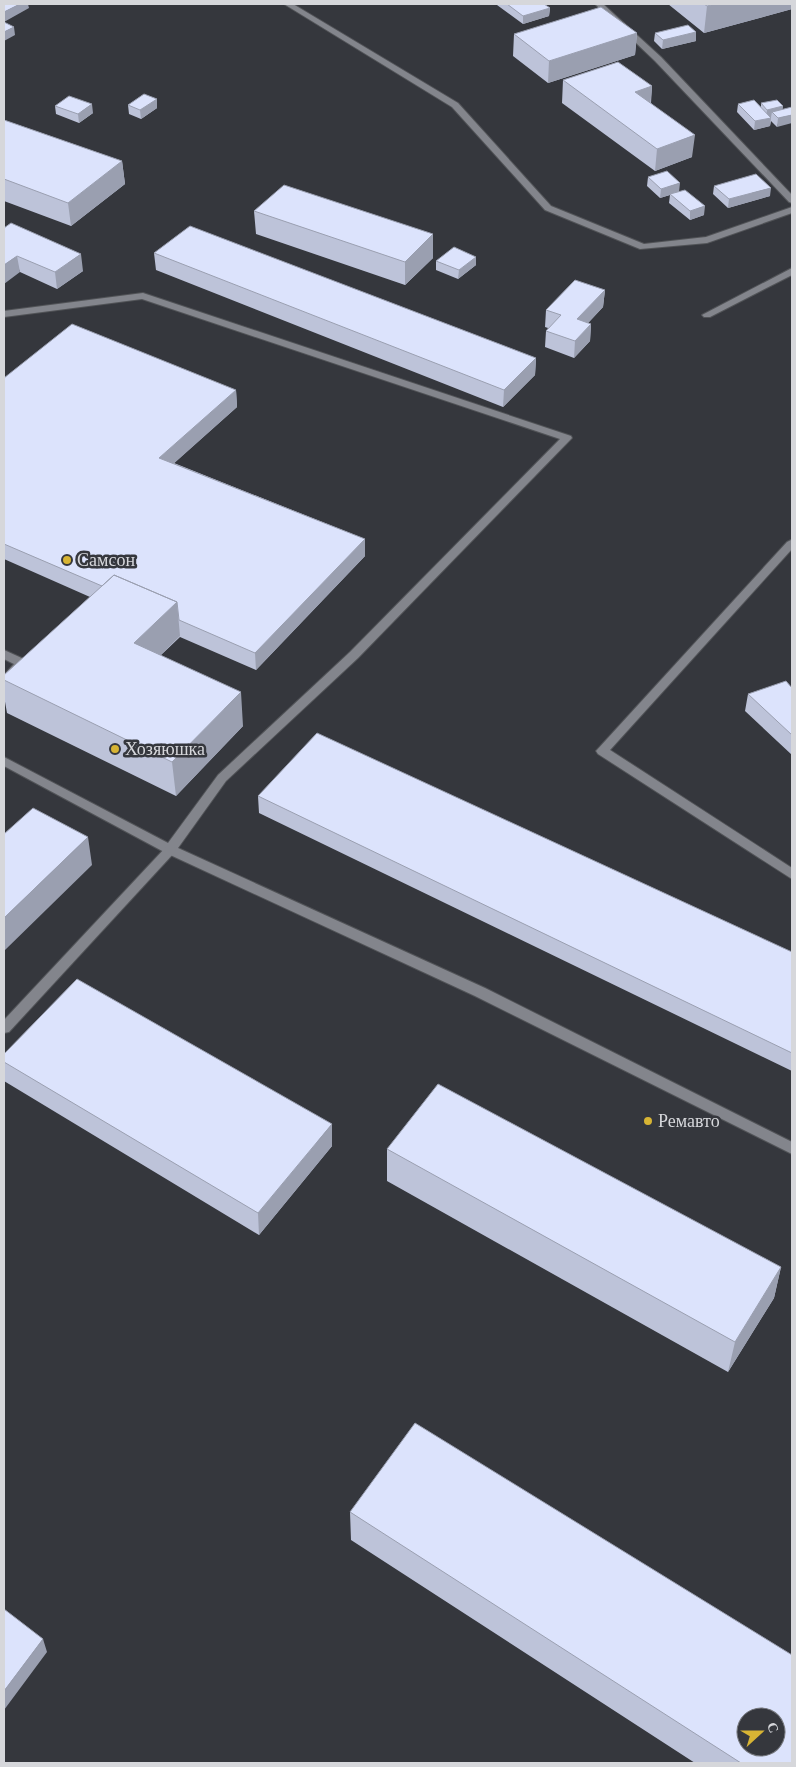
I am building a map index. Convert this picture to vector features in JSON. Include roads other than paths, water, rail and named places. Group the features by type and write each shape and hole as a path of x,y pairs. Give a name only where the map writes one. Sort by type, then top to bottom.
{"street":[{"path":"288,4 455,105 548,208 643,247 707,240 792,210"},
{"path":"599,4 658,59 792,200"},
{"path":"707,315 792,272"},
{"path":"4,314 143,296 567,438 354,655 222,778 170,850 4,1028"},
{"path":"792,545 602,751 792,874"},
{"path":"4,654 22,663 4,682"},
{"path":"4,761 170,850 480,992 792,1148"}],"place":[{"name":"Самсон","path":"67,560"},
{"name":"Хозяюшка","path":"115,749"},
{"name":"Ремавто","path":"648,1121"}]}
